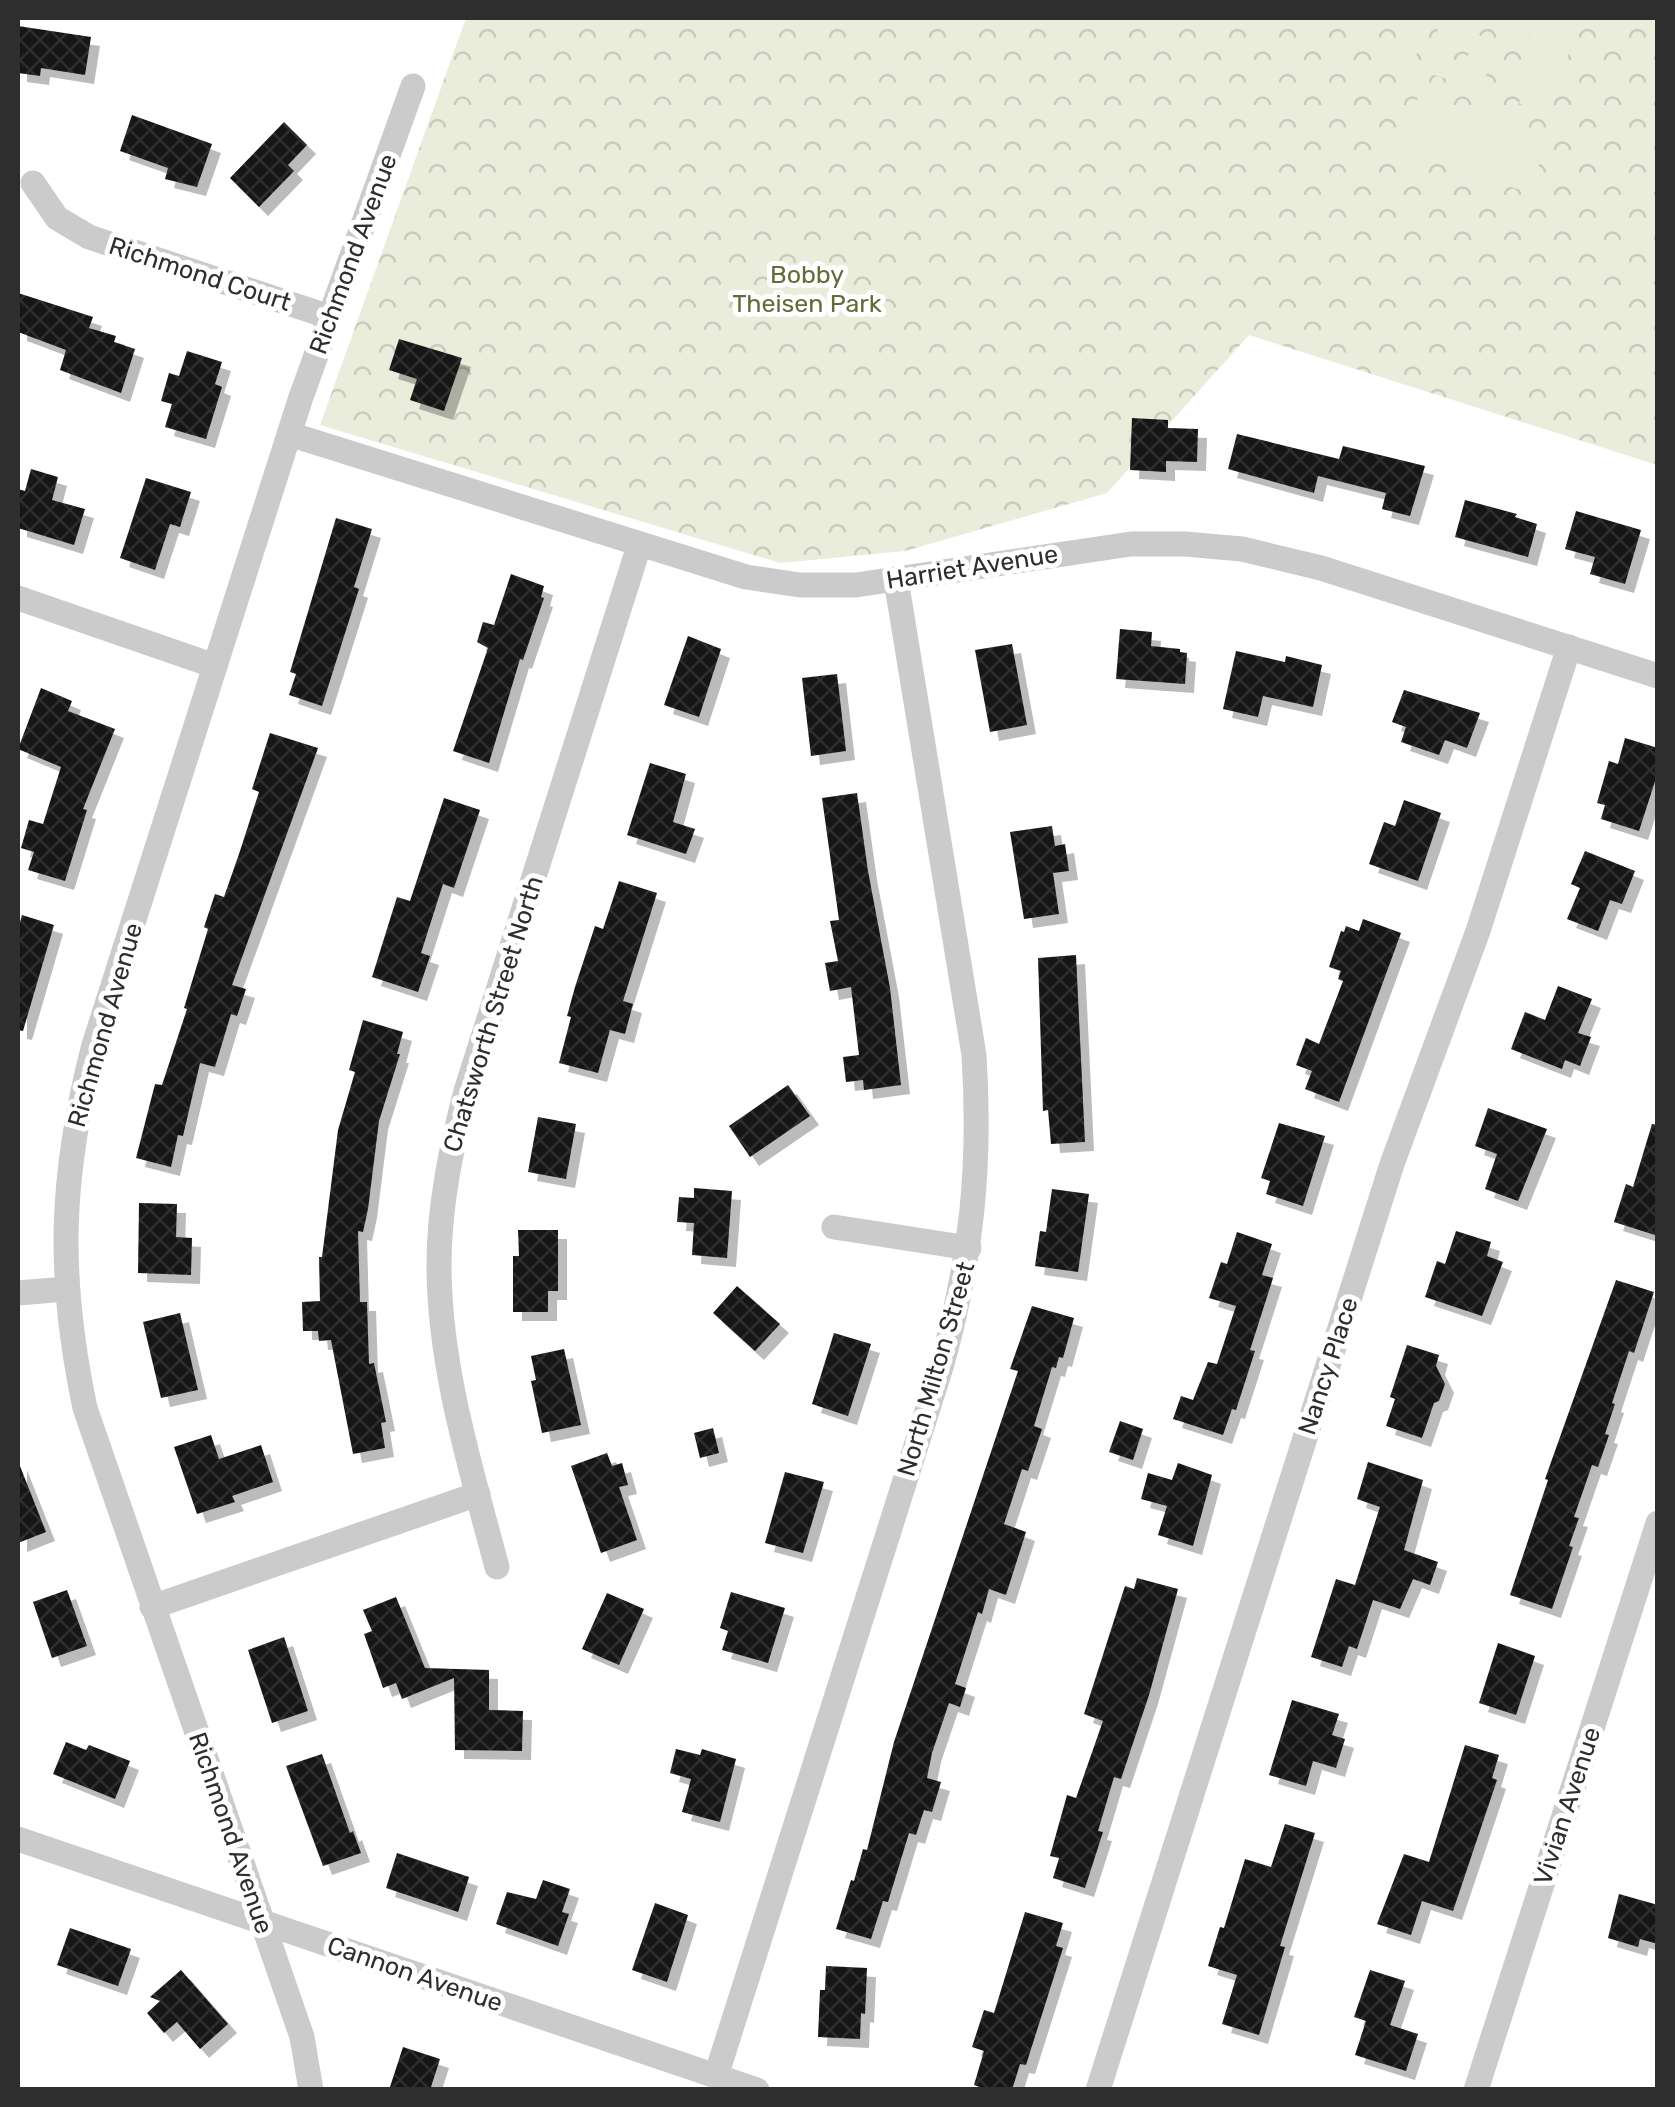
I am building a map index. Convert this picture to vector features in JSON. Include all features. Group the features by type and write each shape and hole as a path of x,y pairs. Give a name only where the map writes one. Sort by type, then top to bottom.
{"street":[{"name":"Richmond Avenue","path":"311,2090 302,2037 86,1408 72,1348 66,1289 67,1174 94,1045 289,434 413,86"},
{"name":"Richmond Court","path":"33,183 58,218 88,237 330,317"},
{"name":"Harriet Avenue","path":"289,434 746,577 800,585 856,585 1130,544 1242,549 1298,561 1658,676"},
{"name":"Chatsworth Street North","path":"496,1566 442,1326 440,1247 451,1149 466,1091 640,546"},
{"name":"North Milton Street","path":"716,2076 942,1364 969,1248 978,1135 974,1055 896,580"},
{"path":"18,598 215,666"},
{"name":"Nancy Place","path":"1098,2090 1392,1164 1478,932 1569,647"},
{"path":"834,1228 969,1248"},
{"path":"18,1292 66,1289"},
{"path":"152,1607 478,1494"},
{"name":"Vivian Avenue","path":"1476,2090 1658,1523"},
{"name":"Cannon Avenue","path":"18,1839 757,2090"}],"green space":[{"name":"Bobby Theisen Park","path":"466,18 1657,18 1657,465 1249,335 1107,493 905,551 780,563 320,425"},
{"path":"1403,18 1428,18 1412,68 1389,61"},
{"path":"1535,18 1580,18 1555,97 1546,95 1541,110 1519,103 1524,88 1514,84"},
{"path":"1440,22 1462,29 1447,79 1424,72"},
{"path":"1475,34 1497,41 1481,91 1459,83"},
{"path":"1419,94 1548,136 1530,193 1401,151"}],"building":[{"path":"18,26 91,37 85,75 41,68 40,76 18,73"},
{"path":"132,115 212,144 197,187 165,179 168,168 120,151"},
{"path":"284,122 307,145 288,165 294,171 259,207 230,178"},
{"path":"18,293 93,317 89,328 116,336 114,342 135,349 121,393 60,370 66,350 18,332"},
{"path":"399,339 462,358 444,411 410,400 417,379 389,370"},
{"path":"187,351 222,362 215,384 222,387 206,439 165,427 172,404 161,401 169,373 179,376"},
{"path":"1132,418 1168,420 1168,428 1198,429 1197,462 1166,461 1166,472 1130,470"},
{"path":"1237,434 1339,459 1343,446 1425,466 1410,516 1382,509 1386,493 1318,476 1314,493 1228,469"},
{"path":"31,469 58,477 52,500 85,509 74,545 18,528 18,489 25,491"},
{"path":"146,478 191,492 180,527 170,524 155,570 120,558"},
{"path":"1465,500 1517,514 1515,517 1537,524 1528,557 1455,537"},
{"path":"1576,511 1641,530 1625,584 1590,574 1595,557 1565,549"},
{"path":"336,518 372,529 354,587 359,589 322,706 289,695 296,674 290,672"},
{"path":"511,574 544,586 544,598 523,660 520,659 489,763 453,751 488,648 477,642 483,622 494,625"},
{"path":"1120,629 1152,632 1151,646 1187,653 1185,684 1116,679"},
{"path":"688,636 721,649 699,717 664,705"},
{"path":"1012,644 1027,725 990,732 975,650"},
{"path":"1236,651 1285,662 1286,656 1322,665 1313,707 1263,696 1258,717 1223,709"},
{"path":"837,674 846,751 811,756 802,678"},
{"path":"41,688 72,701 68,711 115,729 83,809 87,810 65,881 28,870 34,852 21,848 29,820 43,824 61,767 18,749"},
{"path":"1404,690 1480,713 1467,748 1445,740 1439,755 1401,742 1406,727 1392,722"},
{"path":"270,733 318,748 232,985 246,989 237,1016 231,1014 215,1067 200,1063 183,1136 178,1135 171,1167 136,1158 155,1084 162,1085 187,1009 184,1008 215,894 224,897 259,792 252,789"},
{"path":"1625,738 1658,748 1658,772 1639,831 1601,819 1605,805 1597,803 1609,761 1618,764"},
{"path":"650,763 686,774 673,822 695,829 686,854 627,835"},
{"path":"857,793 890,988 901,1085 864,1090 863,1080 846,1082 843,1057 859,1055 851,987 830,991 825,963 838,961 830,921 839,920 822,798"},
{"path":"444,798 480,810 454,888 443,884 421,953 430,956 418,992 372,977 397,897 410,901"},
{"path":"1404,800 1441,813 1418,881 1369,864 1384,822 1395,826"},
{"path":"1052,826 1055,846 1065,844 1069,871 1053,873 1059,914 1024,919 1010,832"},
{"path":"1585,851 1635,871 1622,904 1610,900 1598,931 1567,919 1580,888 1571,884"},
{"path":"619,881 657,893 623,1001 633,1004 625,1034 610,1030 598,1073 559,1063 571,1017 567,1016 595,926 603,929"},
{"path":"22,915 54,925 23,1031 18,1030 18,929"},
{"path":"1363,919 1401,933 1339,1102 1305,1089 1312,1071 1296,1065 1306,1038 1319,1044 1343,981 1338,979 1341,971 1329,967 1341,931 1346,926 1359,931"},
{"path":"1076,955 1085,1142 1051,1144 1048,1110 1043,1111 1038,958"},
{"path":"1558,986 1592,999 1578,1033 1591,1037 1580,1066 1565,1060 1562,1069 1511,1049 1525,1012 1545,1020"},
{"path":"363,1020 403,1032 379,1121 363,1232 358,1231 360,1302 367,1302 369,1364 374,1363 386,1422 381,1423 385,1448 353,1454 331,1340 319,1341 318,1331 303,1331 302,1302 320,1301 319,1257 338,1130 355,1072 349,1070"},
{"path":"788,1085 810,1116 750,1157 729,1126"},
{"path":"1488,1108 1547,1129 1518,1201 1485,1189 1497,1154 1475,1146"},
{"path":"538,1117 576,1124 566,1179 528,1172"},
{"path":"1279,1123 1325,1136 1303,1206 1266,1194 1270,1181 1261,1178"},
{"path":"1652,1124 1658,1125 1658,1236 1614,1222 1626,1184 1633,1187"},
{"path":"694,1188 732,1191 727,1258 692,1255 694,1223 677,1222 679,1197 694,1198"},
{"path":"1052,1189 1089,1194 1078,1272 1035,1266 1040,1231 1046,1232"},
{"path":"139,1203 177,1204 176,1237 192,1238 191,1275 138,1273"},
{"path":"518,1230 558,1230 558,1291 548,1291 548,1312 513,1312 513,1256 519,1256"},
{"path":"1456,1231 1491,1242 1487,1256 1503,1262 1482,1316 1425,1297 1437,1261 1445,1264"},
{"path":"1237,1232 1272,1244 1262,1275 1273,1278 1250,1350 1255,1351 1236,1410 1232,1409 1223,1435 1173,1419 1181,1396 1193,1400 1208,1362 1217,1364 1236,1306 1209,1298 1221,1262 1227,1264"},
{"path":"1616,1280 1654,1292 1612,1403 1615,1404 1605,1434 1609,1435 1598,1467 1592,1465 1574,1517 1579,1518 1569,1546 1573,1547 1552,1609 1510,1595 1548,1480 1545,1479"},
{"path":"737,1286 780,1324 755,1351 713,1313"},
{"path":"1032,1306 1074,1318 1063,1358 1059,1357 1056,1368 1052,1367 1034,1426 1042,1429 1028,1471 1022,1469 1004,1524 1026,1532 1006,1595 989,1589 982,1614 978,1612 955,1684 966,1688 960,1707 949,1703 932,1753 927,1778 941,1782 932,1812 924,1810 916,1835 909,1833 888,1902 883,1901 871,1939 836,1929 863,1849 867,1850 894,1742 1018,1371 1010,1369"},
{"path":"180,1313 198,1390 161,1398 143,1322"},
{"path":"834,1333 871,1344 848,1416 812,1404"},
{"path":"1407,1345 1439,1355 1436,1366 1445,1384 1422,1438 1386,1426 1395,1399 1390,1397"},
{"path":"564,1349 581,1425 542,1433 531,1381 536,1380 531,1356"},
{"path":"1120,1421 1143,1429 1133,1460 1109,1452"},
{"path":"713,1428 719,1453 700,1458 694,1433"},
{"path":"211,1435 219,1459 261,1445 273,1482 232,1496 235,1502 197,1514 174,1447"},
{"path":"607,1453 612,1466 622,1463 628,1485 619,1487 637,1540 601,1553 571,1466"},
{"path":"18,1461 46,1532 18,1543"},
{"path":"1368,1462 1423,1480 1404,1550 1438,1562 1430,1585 1413,1579 1400,1609 1373,1600 1357,1649 1349,1646 1342,1667 1311,1657 1336,1579 1355,1585 1380,1507 1357,1499"},
{"path":"1178,1463 1212,1475 1193,1546 1158,1535 1167,1506 1141,1499 1148,1473 1172,1480"},
{"path":"785,1472 824,1482 803,1553 765,1543"},
{"path":"1137,1578 1178,1589 1121,1779 1114,1777 1098,1831 1103,1832 1085,1888 1053,1878 1059,1858 1050,1856 1067,1795 1076,1798 1103,1721 1084,1714 1125,1586 1134,1589"},
{"path":"67,1590 87,1646 52,1658 33,1602"},
{"path":"731,1592 785,1608 768,1663 722,1650 728,1631 720,1628"},
{"path":"607,1593 644,1609 619,1665 582,1649"},
{"path":"396,1597 425,1668 489,1670 489,1710 523,1711 522,1751 455,1750 454,1678 402,1699 396,1683 383,1688 364,1634 372,1631 363,1610"},
{"path":"284,1637 308,1711 272,1723 248,1650"},
{"path":"1498,1643 1535,1656 1516,1715 1479,1703"},
{"path":"1292,1700 1339,1714 1332,1735 1345,1739 1336,1768 1313,1761 1306,1786 1269,1775"},
{"path":"66,1742 86,1750 89,1745 130,1761 115,1799 53,1774"},
{"path":"1465,1745 1499,1755 1492,1778 1497,1780 1453,1911 1422,1901 1411,1935 1377,1924 1404,1854 1429,1862"},
{"path":"676,1749 700,1755 702,1749 736,1759 720,1822 682,1812 691,1779 670,1773"},
{"path":"322,1754 361,1853 323,1866 286,1766"},
{"path":"1285,1824 1315,1833 1280,1946 1285,1947 1259,2035 1222,2024 1237,1975 1208,1966 1245,1859 1271,1867"},
{"path":"397,1853 469,1877 458,1912 386,1888"},
{"path":"543,1880 570,1889 562,1912 569,1914 558,1946 496,1924 507,1892 536,1899"},
{"path":"1619,1894 1658,1905 1658,1944 1640,1939 1638,1947 1608,1938"},
{"path":"655,1903 688,1915 667,1982 632,1970"},
{"path":"1025,1912 1063,1923 1056,1946 1063,1948 1026,2065 1020,2064 1012,2090 988,2090 974,2085 984,2051 972,2047 984,2010 994,2013"},
{"path":"70,1928 131,1949 118,1986 57,1965"},
{"path":"826,1966 867,1968 860,2039 818,2037 820,1990 825,1990"},
{"path":"181,1970 228,2024 200,2049 177,2022 164,2033 147,2013 160,2001 150,1997"},
{"path":"1370,1970 1405,1981 1390,2025 1418,2034 1406,2071 1355,2055 1366,2021 1354,2017"},
{"path":"403,2047 440,2059 430,2090 389,2090"}]}
